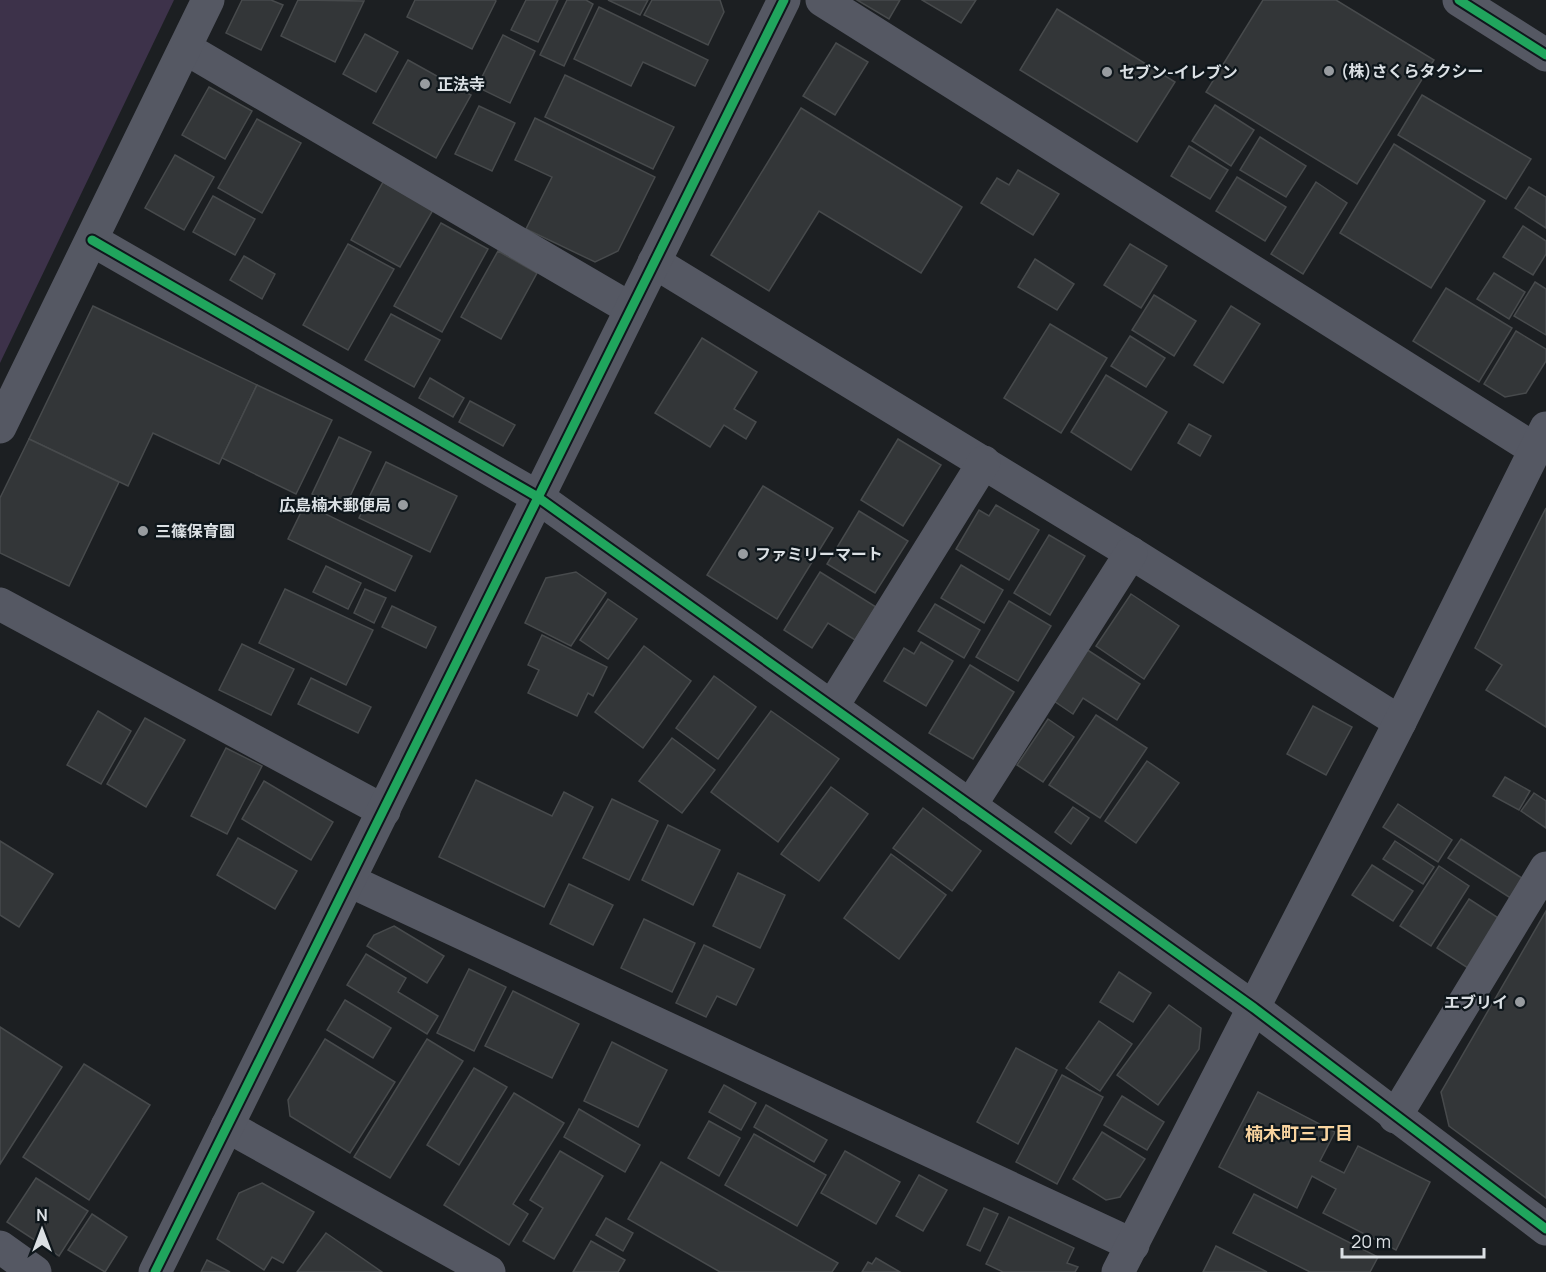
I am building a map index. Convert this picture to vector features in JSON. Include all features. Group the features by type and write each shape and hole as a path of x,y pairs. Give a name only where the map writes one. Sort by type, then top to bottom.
{"street":[{"path":"0,427 208,0"},
{"path":"155,1272 350,881 536,496 784,0"},
{"path":"350,881 1126,1258 1400,722 1541,439 822,0"},
{"path":"1459,0 1546,55"},
{"path":"185,48 631,309"},
{"path":"92,240 536,496 1254,1008 1395,1117 1546,1229"},
{"path":"654,262 984,462 1400,722"},
{"path":"832,707 984,462"},
{"path":"969,806 1131,553"},
{"path":"0,604 384,811"},
{"path":"1395,1117 1546,868"},
{"path":"227,1126 489,1272"},
{"path":"0,1247 36,1272"}],"shaded area":[{"path":"0,0 174,0 0,363"}],"building":[{"path":"242,0 271,0 283,5 261,50 226,33"},
{"path":"298,0 364,1 335,62 281,36"},
{"path":"415,0 496,1 472,49 407,17"},
{"path":"526,0 558,0 538,42 511,30"},
{"path":"567,0 586,0 593,4 564,66 540,55"},
{"path":"608,0 648,0 640,15"},
{"path":"652,0 720,0 724,12 708,45 644,15"},
{"path":"857,0 900,0 889,19"},
{"path":"922,0 976,0 961,23"},
{"path":"1263,0 1336,0 1434,60 1357,184 1206,92"},
{"path":"599,7 708,60 695,86 643,62 631,86 574,59"},
{"path":"1057,9 1175,82 1137,142 1020,70"},
{"path":"365,34 398,52 376,92 343,74"},
{"path":"503,35 535,51 510,103 477,87"},
{"path":"836,43 868,62 835,115 803,96"},
{"path":"408,60 471,95 436,158 373,123"},
{"path":"565,75 674,127 653,169 545,117"},
{"path":"209,87 252,111 225,159 182,135"},
{"path":"1422,95 1531,159 1506,199 1398,135"},
{"path":"1215,105 1254,130 1231,166 1192,141"},
{"path":"479,106 515,123 492,171 455,154"},
{"path":"801,108 962,207 921,273 819,211 769,291 711,255"},
{"path":"535,118 655,177 618,251 595,262 526,229 552,177 515,160"},
{"path":"257,119 301,143 262,213 218,188"},
{"path":"1260,137 1306,166 1286,197 1240,170"},
{"path":"1394,144 1485,201 1431,288 1340,233"},
{"path":"1189,146 1228,170 1210,199 1171,176"},
{"path":"175,155 214,177 184,230 145,208"},
{"path":"1018,170 1059,194 1033,235 981,203 997,178 1009,185"},
{"path":"1237,177 1286,207 1265,241 1216,211"},
{"path":"383,182 433,210 400,267 351,240"},
{"path":"1316,182 1347,203 1303,274 1271,254"},
{"path":"1529,187 1546,197 1546,228 1515,208"},
{"path":"213,196 255,219 235,255 193,232"},
{"path":"441,223 488,249 442,332 394,306"},
{"path":"1523,226 1546,241 1546,254 1533,275 1503,257"},
{"path":"348,244 394,269 348,350 303,325"},
{"path":"1130,244 1167,266 1141,308 1104,285"},
{"path":"498,251 537,273 501,339 461,317"},
{"path":"244,256 275,274 262,299 230,280"},
{"path":"1035,259 1074,284 1057,310 1018,287"},
{"path":"1494,273 1525,292 1509,319 1477,299"},
{"path":"1535,282 1546,289 1546,335 1514,316"},
{"path":"1446,288 1512,328 1479,382 1413,341"},
{"path":"1154,295 1196,321 1174,356 1132,330"},
{"path":"93,306 257,385 219,464 153,433 128,486 29,439"},
{"path":"1231,306 1260,324 1223,383 1194,365"},
{"path":"391,314 440,340 414,387 365,360"},
{"path":"1050,324 1107,358 1061,433 1004,398"},
{"path":"1516,331 1546,349 1546,361 1526,393 1505,397 1484,384"},
{"path":"1130,336 1165,358 1146,387 1111,366"},
{"path":"702,338 757,372 734,409 756,422 746,439 724,425 710,447 655,413"},
{"path":"1106,375 1167,412 1131,470 1071,432"},
{"path":"430,378 464,398 453,417 419,398"},
{"path":"257,385 332,420 296,494 222,458"},
{"path":"470,401 515,425 503,446 459,422"},
{"path":"1189,424 1211,436 1200,456 1178,443"},
{"path":"339,437 371,452 344,509 312,494"},
{"path":"29,439 119,482 69,586 0,553 0,498"},
{"path":"898,439 941,465 903,526 861,500"},
{"path":"386,462 457,496 430,552 359,518"},
{"path":"763,486 833,528 777,619 707,575"},
{"path":"305,504 412,556 395,591 288,539"},
{"path":"996,505 1039,530 1009,580 956,549 979,510 989,516"},
{"path":"1546,508 1546,727 1486,690 1502,665 1475,648"},
{"path":"859,511 908,541 875,593 827,564"},
{"path":"1049,535 1085,556 1050,615 1014,593"},
{"path":"961,565 1003,590 984,623 941,598"},
{"path":"326,566 361,583 348,609 313,592"},
{"path":"576,572 606,593 571,646 525,623 546,578"},
{"path":"820,572 876,607 855,640 828,623 812,648 784,630"},
{"path":"285,589 373,630 346,685 259,643"},
{"path":"365,589 386,598 374,623 354,613"},
{"path":"1131,594 1179,626 1144,679 1096,646"},
{"path":"608,599 637,619 608,659 580,640"},
{"path":"1009,601 1051,626 1018,681 976,657"},
{"path":"935,604 980,630 964,658 918,631"},
{"path":"392,606 436,627 426,648 382,627"},
{"path":"542,635 607,667 593,696 588,693 577,716 528,693 539,670 528,665"},
{"path":"921,642 953,661 926,706 884,681 904,648 914,654"},
{"path":"242,644 294,669 271,715 219,690"},
{"path":"644,646 691,681 643,748 595,712"},
{"path":"1086,649 1140,684 1117,720 1083,698 1073,714 1054,701"},
{"path":"970,665 1014,692 973,759 929,733"},
{"path":"714,676 756,707 718,759 676,728"},
{"path":"311,678 371,707 358,733 298,704"},
{"path":"1313,706 1352,727 1326,775 1287,754"},
{"path":"98,711 131,731 101,784 67,765"},
{"path":"771,711 839,759 778,842 711,792"},
{"path":"1096,715 1147,748 1100,818 1049,785"},
{"path":"145,718 185,740 146,807 107,784"},
{"path":"1048,719 1074,737 1043,782 1017,765"},
{"path":"672,738 715,770 682,813 639,781"},
{"path":"226,748 262,766 227,834 191,816"},
{"path":"1147,761 1179,783 1136,843 1105,821"},
{"path":"1505,777 1530,791 1519,810 1493,796"},
{"path":"476,780 552,816 564,792 593,807 544,907 439,857"},
{"path":"264,781 333,822 311,860 242,819"},
{"path":"831,787 868,814 819,881 781,854"},
{"path":"1534,793 1546,801 1546,828 1521,811"},
{"path":"612,799 658,821 629,880 583,858"},
{"path":"1398,804 1452,840 1438,862 1383,827"},
{"path":"1073,807 1089,818 1071,844 1055,832"},
{"path":"923,808 981,851 952,891 893,848"},
{"path":"668,825 720,850 693,905 642,880"},
{"path":"238,838 297,871 275,909 217,875"},
{"path":"1461,839 1525,880 1512,899 1448,858"},
{"path":"0,841 53,874 19,927 0,915"},
{"path":"1395,841 1434,867 1423,884 1383,859"},
{"path":"891,854 946,895 899,959 844,918"},
{"path":"1372,865 1413,891 1393,921 1352,895"},
{"path":"1439,866 1469,886 1431,946 1400,926"},
{"path":"738,873 785,895 760,948 713,926"},
{"path":"569,884 613,905 593,945 550,924"},
{"path":"1469,899 1503,921 1471,970 1437,948"},
{"name":"エブリイ","path":"1546,911 1546,1198 1449,1126 1441,1092"},
{"path":"644,919 695,943 672,992 621,968"},
{"path":"394,926 444,956 427,983 367,946 374,935"},
{"path":"704,945 754,969 736,1005 717,996 706,1017 676,1003"},
{"path":"366,954 406,978 398,992 438,1016 427,1034 347,985"},
{"path":"469,969 506,987 474,1051 437,1033"},
{"path":"1119,972 1151,993 1133,1022 1100,1002"},
{"path":"513,991 579,1024 552,1078 485,1046"},
{"path":"345,1000 391,1028 373,1058 327,1030"},
{"path":"1169,1005 1201,1028 1199,1049 1158,1105 1117,1075"},
{"path":"1099,1021 1132,1044 1100,1091 1066,1068"},
{"path":"0,1027 62,1067 0,1164"},
{"path":"325,1039 395,1082 350,1153 290,1116 288,1100"},
{"path":"427,1039 463,1061 390,1178 354,1157"},
{"path":"612,1042 667,1070 638,1127 584,1101"},
{"path":"1016,1048 1057,1070 1018,1144 977,1122"},
{"path":"84,1064 150,1105 89,1200 23,1157"},
{"path":"474,1068 507,1087 459,1165 427,1145"},
{"path":"1062,1075 1103,1097 1057,1184 1016,1162"},
{"path":"724,1085 756,1103 741,1130 709,1112"},
{"path":"1258,1092 1335,1132 1320,1161 1344,1173 1358,1146 1430,1182 1396,1250 1323,1213 1336,1189 1312,1176 1297,1208 1219,1167"},
{"path":"514,1093 564,1123 513,1204 528,1214 509,1245 444,1205"},
{"path":"1122,1096 1164,1122 1147,1150 1104,1125"},
{"path":"766,1105 827,1140 814,1162 754,1127"},
{"path":"579,1109 640,1145 625,1172 564,1137"},
{"path":"709,1121 740,1138 719,1176 688,1158"},
{"path":"1102,1132 1145,1159 1120,1197 1106,1200 1073,1179"},
{"path":"754,1134 826,1175 797,1226 725,1185"},
{"path":"560,1151 603,1176 554,1259 523,1241 543,1208 530,1200"},
{"path":"845,1151 900,1182 876,1224 821,1193"},
{"path":"661,1162 838,1263 832,1272 720,1272 628,1219"},
{"path":"919,1175 947,1190 923,1231 896,1216"},
{"path":"36,1178 88,1211 59,1256 7,1222"},
{"path":"262,1183 314,1212 283,1263 272,1257 264,1270 217,1239 239,1193"},
{"path":"1254,1194 1378,1257 1370,1272 1310,1272 1233,1233"},
{"path":"984,1208 998,1214 980,1251 967,1245"},
{"path":"92,1214 127,1237 105,1272 68,1250"},
{"path":"1009,1217 1074,1248 1067,1263 1078,1267 1075,1272 1003,1272 986,1264"},
{"path":"606,1218 633,1233 623,1251 596,1235"},
{"path":"326,1233 382,1272 297,1272"},
{"path":"591,1241 625,1260 618,1272 573,1272"},
{"path":"1216,1246 1267,1272 1203,1272"},
{"path":"876,1258 900,1272 862,1272 868,1262 872,1264"},
{"path":"207,1260 230,1272 201,1272"}],"cycle path":[{"path":"155,1272 784,0"},
{"path":"1459,0 1546,55"},
{"path":"92,240 536,496 1254,1008 1546,1229"}],"place":[{"name":"(株)さくらタクシー","path":"1329,71"},
{"name":"セブン-イレブン","path":"1107,72"},
{"name":"正法寺","path":"425,84"},
{"name":"広島楠木郵便局","path":"403,505"},
{"name":"三篠保育園","path":"143,531"},
{"name":"ファミリーマート","path":"743,554"},
{"name":"エブリイ","path":"1520,1002"}],"district":[{"name":"楠木町三丁目","path":"1299,1134"}]}
